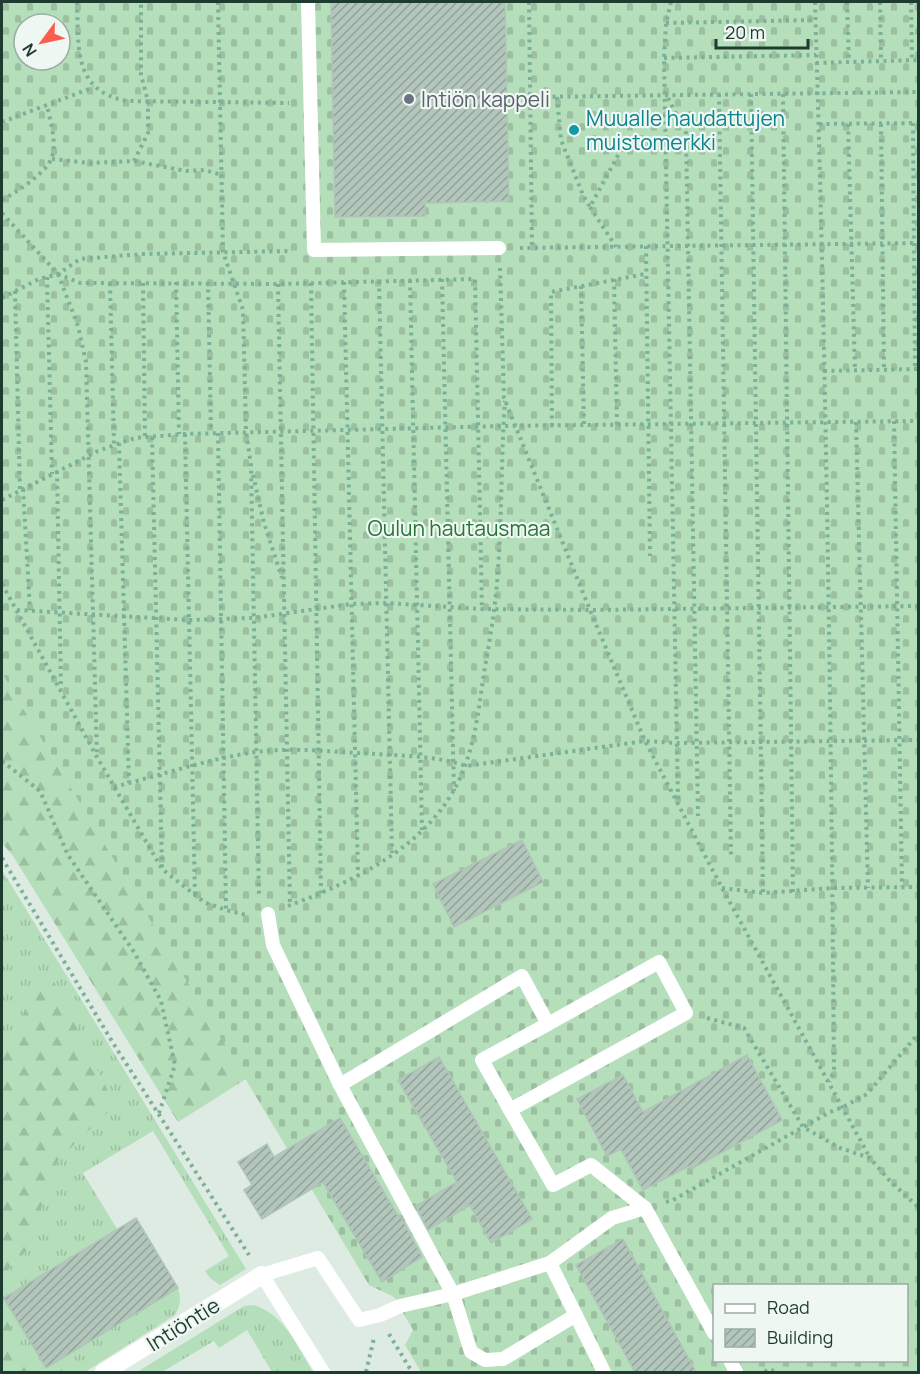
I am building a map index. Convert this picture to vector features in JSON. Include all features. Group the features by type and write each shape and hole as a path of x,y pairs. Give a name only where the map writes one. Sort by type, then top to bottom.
{"street":[{"name":"Intiöntie","path":"104,1372 262,1275"}],"lane":[{"path":"308,2 314,250 499,248"},
{"path":"264,914 273,945 340,1085 453,1294 471,1352 485,1360 503,1359 576,1315"},
{"path":"510,1110 686,1013 659,962 482,1060 510,1110 554,1185 591,1165 645,1208 713,1331"},
{"path":"340,1085 522,976 548,1024"},
{"path":"323,1372 262,1275 318,1258 359,1320 380,1315 400,1306 453,1294 549,1263 612,1218 645,1208"},
{"path":"549,1263 604,1372"}],"path":[{"path":"77,2 79,53 84,71 93,86 115,99 148,102 310,103"},
{"path":"134,161 147,133 148,102 141,75 141,2"},
{"path":"218,2 223,252 243,309 246,432 251,465 264,523 284,581"},
{"path":"529,2 532,248"},
{"path":"671,2 666,23 664,58 678,804"},
{"path":"815,2 822,245 833,888 834,1069 830,1082"},
{"path":"847,2 849,62"},
{"path":"880,2 881,61"},
{"path":"911,2 912,60"},
{"path":"666,23 815,20"},
{"path":"664,58 816,55"},
{"path":"816,63 918,60"},
{"path":"2,122 93,86"},
{"path":"530,97 918,92"},
{"path":"720,94 731,858"},
{"path":"751,94 763,893"},
{"path":"783,94 793,892"},
{"path":"666,96 686,133 698,816"},
{"path":"558,97 561,140 583,195 616,247"},
{"path":"2,200 28,185 52,159 53,136 46,105"},
{"path":"824,371 917,369 913,123"},
{"path":"819,124 918,123"},
{"path":"848,124 855,370"},
{"path":"881,124 884,370"},
{"path":"590,207 623,146 667,143"},
{"path":"52,159 90,163 134,161 186,171 204,170 222,175"},
{"path":"2,213 58,274 78,326 86,362 97,757"},
{"path":"2,584 97,757 162,869 204,902 226,910 248,915 264,914 290,906 358,876 392,854 422,830 453,792 466,766 473,744 498,571 505,400 499,248 916,243"},
{"path":"646,246 650,556"},
{"path":"2,298 58,274 80,259 143,254 314,250"},
{"path":"58,274 80,283 278,284 475,279 482,609"},
{"path":"552,426 551,291 646,274"},
{"path":"47,277 52,474"},
{"path":"442,279 453,792"},
{"path":"614,279 617,426"},
{"path":"410,280 422,830"},
{"path":"379,281 392,854"},
{"path":"176,282 179,434"},
{"path":"208,282 211,432"},
{"path":"344,282 358,876"},
{"path":"110,283 129,783"},
{"path":"143,283 145,437"},
{"path":"312,283 321,893"},
{"path":"278,284 290,906"},
{"path":"581,286 584,426"},
{"path":"15,291 21,490 30,610"},
{"path":"505,400 645,741 722,888 870,1158 889,1180 918,1207"},
{"path":"2,500 57,471 117,444 145,437 179,434 478,426 918,421"},
{"path":"856,422 868,888"},
{"path":"894,422 902,887"},
{"path":"218,432 226,910"},
{"path":"185,434 195,895"},
{"path":"152,437 162,869"},
{"path":"251,465 256,752 264,914"},
{"path":"57,471 61,691"},
{"path":"16,610 222,620 253,618 351,604 386,603 482,609 590,610 918,606"},
{"path":"114,787 192,765 256,752 287,750 421,757 453,761 466,766 645,741 697,743 918,740"},
{"path":"2,761 40,791 68,855 134,951 161,1001 175,1065 159,1114"},
{"path":"2,858 114,1043 262,1275"},
{"path":"722,888 763,893 833,888 918,887"},
{"path":"686,1013 744,1028 803,1127 840,1149 870,1158"},
{"path":"645,1208 673,1200 830,1112 867,1094 918,1034"},
{"path":"366,1372 380,1315"},
{"path":"380,1315 393,1342 412,1372"},
{"path":"765,1372 768,1369 777,1372"}],"green space":[{"name":"Oulun hautausmaa","path":"2,2 918,2 918,1372 421,1372 405,1345 413,1330 394,1297 369,1285 2,673"},
{"path":"2,673 246,1079 178,1122 13,856 2,843"},
{"path":"2,870 246,1269 220,1285 205,1271 229,1256 153,1131 83,1173 117,1229 4,1298 46,1367 178,1288 180,1299 175,1315 85,1372 2,1372"},
{"path":"54,982 115,1105 58,1160 26,1251 2,1276 2,1055 15,1040 29,997"},
{"path":"254,1305 274,1316 282,1324 313,1372 272,1372 247,1330 219,1348 214,1341 162,1372 137,1372 244,1306"},
{"path":"2,1310 32,1369 26,1372 2,1372"}],"building":[{"name":"Intiön kappeli","path":"331,2 505,2 509,201 425,203 425,216 335,217"},
{"path":"522,840 543,882 454,927 433,884"},
{"path":"747,1055 782,1120 691,1169 689,1166 643,1190 621,1149 607,1156 577,1099 623,1075 643,1112"},
{"path":"439,1057 532,1219 491,1243 470,1205 428,1230 416,1206 457,1182 398,1080"},
{"path":"340,1118 398,1216 400,1215 422,1257 382,1282 323,1182 262,1219 244,1190 252,1185 238,1162 267,1144 274,1157"},
{"path":"136,1218 178,1288 46,1368 4,1298"},
{"path":"623,1239 696,1372 635,1372 576,1265"}],"place":[{"name":"Intiön kappeli","path":"409,99"},
{"name":"Muualle haudattujen muistomerkki","path":"574,130"}]}
